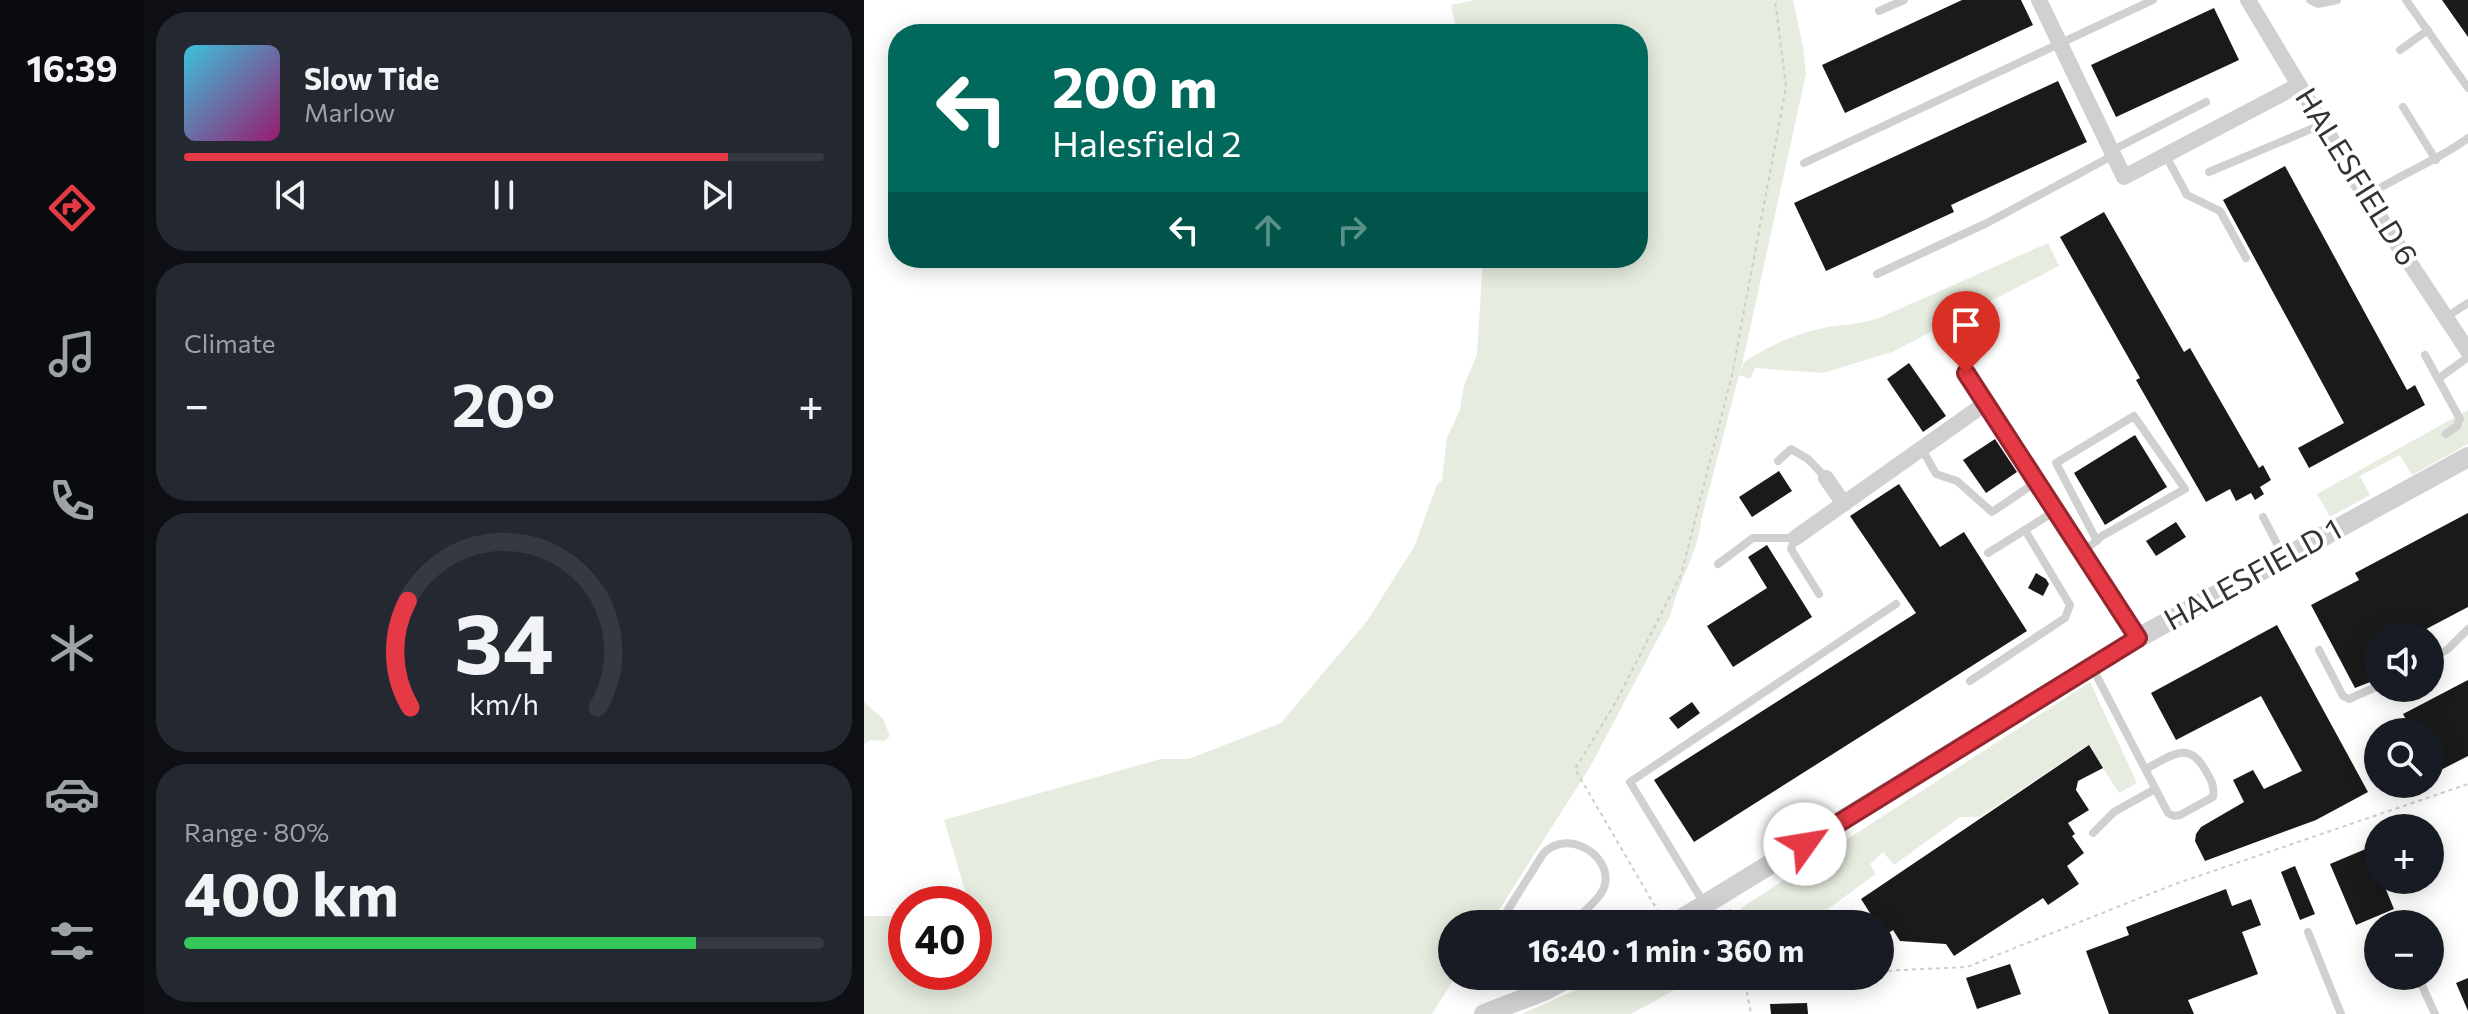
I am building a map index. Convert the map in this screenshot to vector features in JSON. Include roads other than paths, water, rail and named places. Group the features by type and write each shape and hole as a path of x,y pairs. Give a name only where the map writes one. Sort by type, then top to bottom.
{"street":[{"path":"2039,0 2124,177 2299,85"},
{"name":"HALESFIELD 6","path":"2248,0 2366,197 2468,351"},
{"path":"1966,373 2138,638"},
{"path":"1795,538 1986,403"},
{"name":"HALESFIELD 1","path":"1698,910 2138,638 2468,457"},
{"path":"1826,478 1844,504"},
{"path":"1484,1014 1546,990"}],"lane":[{"path":"1879,11 1904,0"},
{"path":"1804,163 2153,0"},
{"path":"2310,0 2318,4 2337,0"},
{"path":"2406,0 2468,88"},
{"path":"2400,50 2428,30"},
{"path":"1877,274 1987,223 2206,102"},
{"path":"2403,107 2436,160"},
{"path":"2209,172 2323,124"},
{"path":"2366,197 2391,179 2436,160 2468,138"},
{"path":"2165,155 2187,195 2220,211 2246,258"},
{"path":"2445,318 2468,303"},
{"path":"2425,355 2460,419 2457,426 2446,434"},
{"path":"2438,379 2468,357"},
{"path":"2083,552 2185,489 2134,416 2056,463 2097,541"},
{"path":"1778,461 1791,449 1808,459 1826,478"},
{"path":"1922,449 1936,474 1957,481 1992,512 2037,481"},
{"path":"1988,553 2056,511"},
{"path":"2263,517 2285,558"},
{"path":"1970,681 2065,618 2070,605 2025,530"},
{"path":"1718,564 1753,538 1795,538 1791,549 1819,594"},
{"path":"1705,906 1630,782 1896,604"},
{"path":"2444,651 2468,629"},
{"path":"2319,650 2343,696 2349,699 2364,694"},
{"path":"2092,667 2155,789 2168,813 2174,816 2213,797 2215,789 2197,755 2191,752 2183,752 2145,769"},
{"path":"2093,833 2114,812 2155,789"},
{"path":"1508,910 1543,854 1552,845 1561,842 1586,849 1604,869 1603,890 1586,910"},
{"path":"2308,932 2341,1014"},
{"path":"2424,990 2435,1014"}]}
